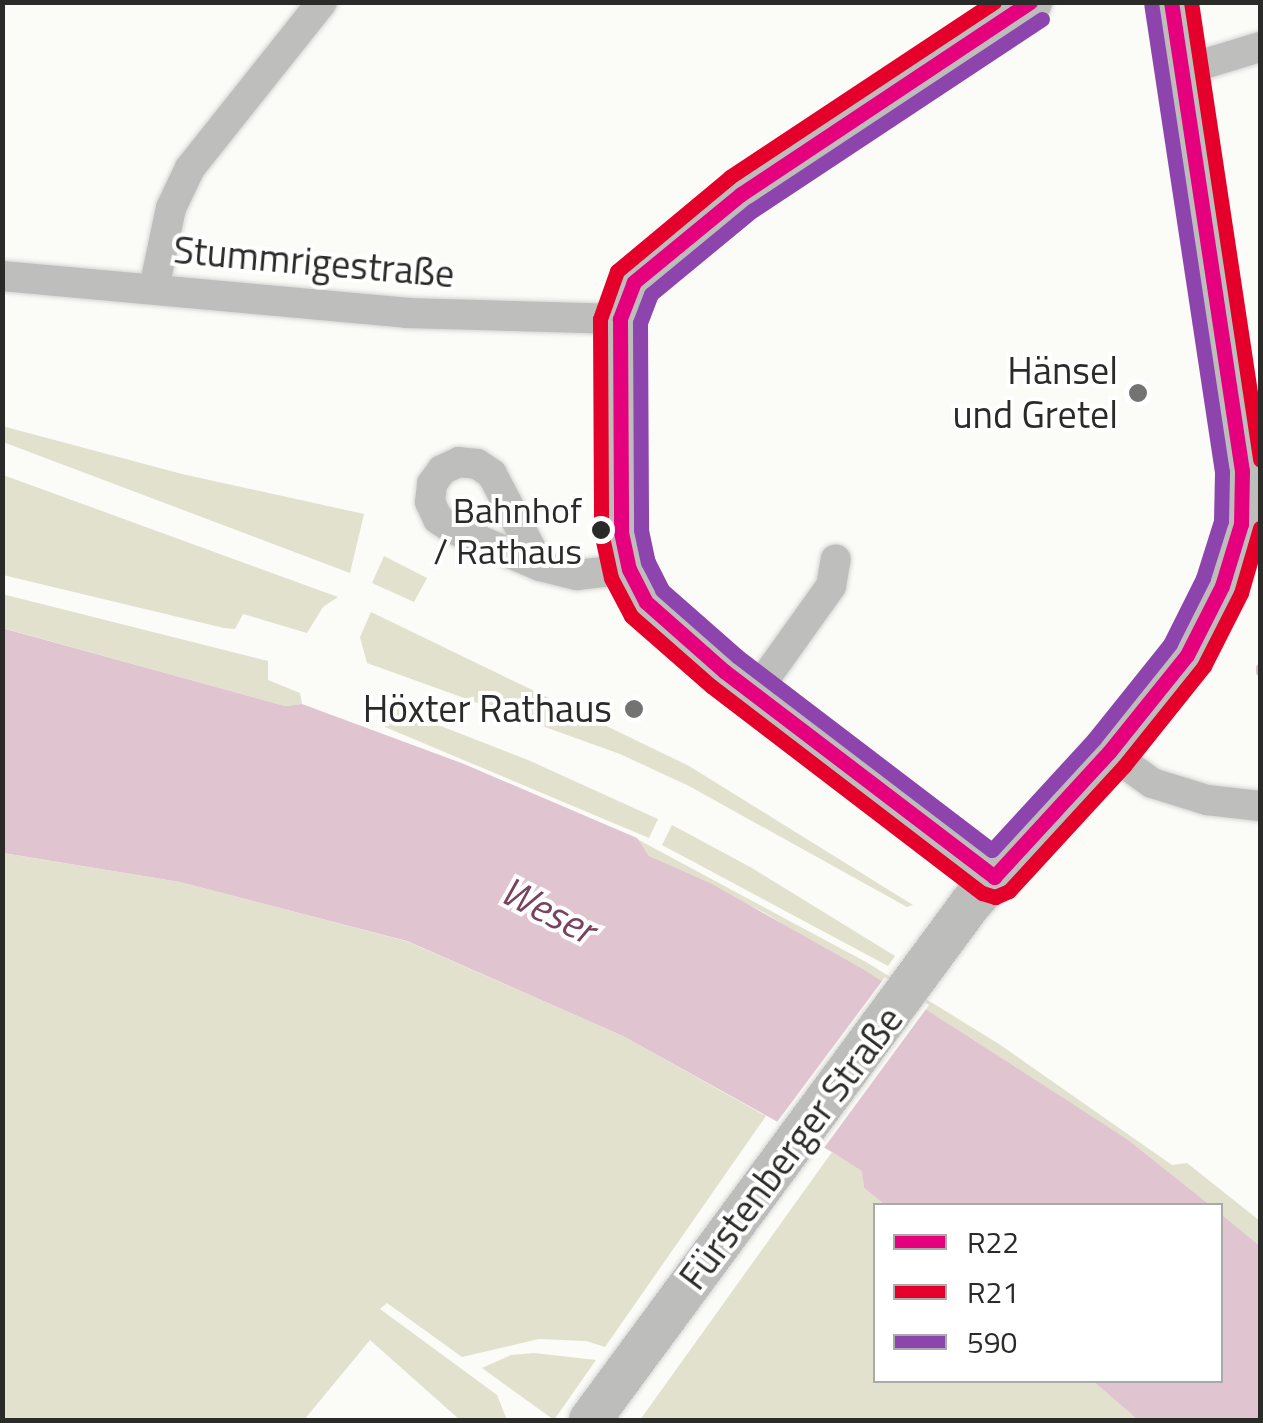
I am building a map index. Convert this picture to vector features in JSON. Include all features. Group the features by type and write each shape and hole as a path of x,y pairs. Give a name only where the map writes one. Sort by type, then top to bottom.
{"main road":[{"path":"994,878 754,694 646,602 629,569 621,532 620,319 634,282 667,251 869,106 1032,2"},
{"name":"Fürstenberger Straße","path":"597,1410 936,952 994,878 1109,752 1188,655 1222,586 1241,524 1242,472 1171,2"}],"street":[{"path":"154,288 171,208 190,168 322,2"},
{"path":"1181,71 1260,47"},
{"name":"Stummrigestraße","path":"2,276 406,313 620,319"},
{"path":"754,694 831,586 836,558"},
{"path":"540,566 577,574 629,569"},
{"path":"1109,752 1152,783 1207,800 1260,806"}],"green space":[{"path":"2,426 182,474 364,514 350,573 3,442"},
{"path":"3,475 338,597 323,607 307,633 243,614 235,629 3,575"},
{"path":"384,556 427,578 414,602 372,583"},
{"path":"2,594 268,661 268,680 300,693 302,704 285,706 3,628"},
{"path":"371,612 689,766 913,905 907,907 689,786 620,754 367,663 360,637"},
{"path":"392,707 528,760 658,819 649,838 385,727"},
{"path":"672,825 752,868 895,956 888,966 662,845"},
{"path":"637,839 866,962 999,1044 1172,1165 1187,1163 1260,1221 1260,1246 1223,1216 1223,1203 1207,1203 1127,1139 765,913 649,856"},
{"path":"2,853 180,882 406,941 623,1036 766,1116 605,1347 586,1341 539,1339 462,1357 387,1303 380,1309 497,1395 507,1420 460,1420 370,1340 304,1420 3,1420"},
{"path":"832,1152 863,1171 864,1188 883,1203 873,1203 873,1383 1095,1383 1138,1420 640,1420"},
{"path":"534,1353 596,1360 554,1420 482,1368 511,1355"}],"water":[{"name":"Weser","path":"2,628 285,706 302,704 464,764 637,838 649,856 712,884 866,971 1127,1139 1207,1203 883,1203 864,1188 862,1171 623,1036 407,941 180,882 3,853"},
{"path":"1223,1216 1260,1246 1260,1420 1138,1420 1095,1383 1223,1383"}],"pier":[{"path":"885,977 929,1005 821,1152 774,1126"}],"transit line":[{"name":"R21","path":"994,2 730,177 617,271 600,319 601,532 611,578 631,616 711,686 982,893 995,897 1009,891 1124,766 1204,666 1241,593 1260,528"},
{"name":"R22","path":"1030,2 741,194 634,282 620,319 621,532 629,569 646,602 724,671 994,877 1109,752 1187,655 1222,586 1241,524 1242,471 1171,2"},
{"name":"R21","path":"1191,2 1260,460"},
{"name":"590","path":"1042,19 753,210 651,294 640,323 641,530 648,562 662,590 737,656 992,850 1094,739 1170,644 1203,578 1221,521 1222,472 1151,5"}],"place":[{"name":"Hänsel und Gretel","path":"1138,393"},
{"name":"Bahnhof / Rathaus","path":"601,530"},
{"name":"Höxter Rathaus","path":"634,709"}]}
